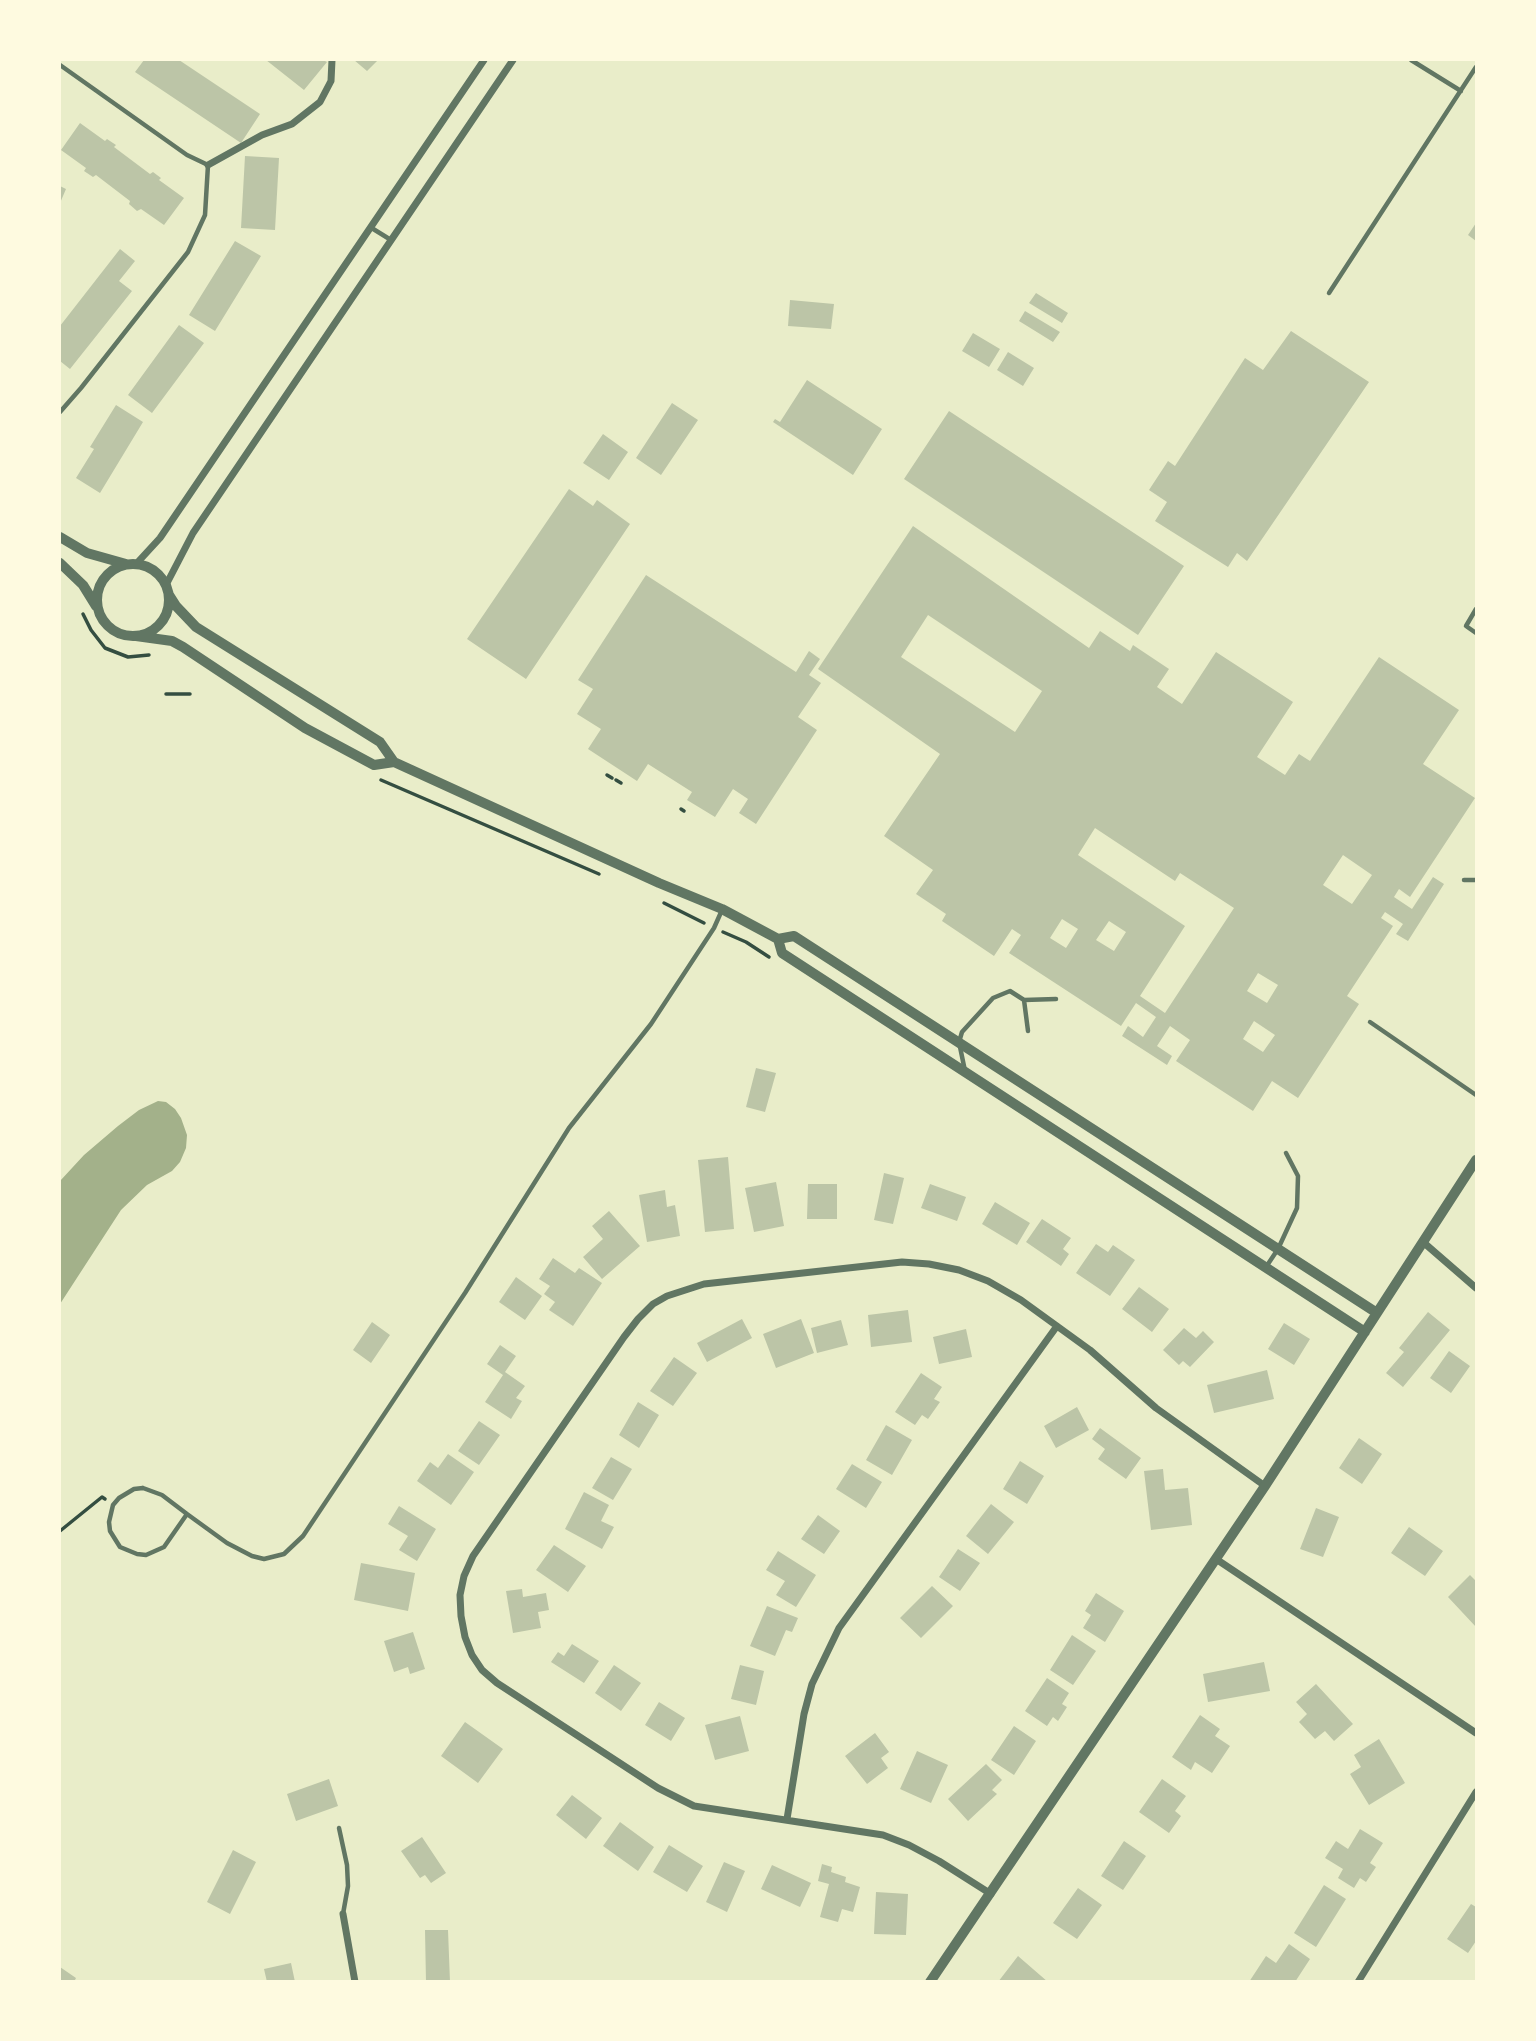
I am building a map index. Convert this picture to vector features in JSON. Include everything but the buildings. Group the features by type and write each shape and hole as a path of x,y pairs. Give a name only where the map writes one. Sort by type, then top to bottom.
{"street":[{"path":"208,165 262,135 292,124 320,102 331,81 332,60"},
{"path":"97,606 97,592 103,579 113,569 131,563 160,538 484,60"},
{"path":"136,636 149,632 160,624 168,611 168,590 193,533 513,60"},
{"path":"60,537 87,553 153,569 164,580 176,606 196,626 380,742 394,762 722,909 778,939 794,936 1377,1313"},
{"path":"60,563 83,584 102,619 111,629 123,635 172,641 305,728 374,765 394,762"},
{"path":"778,939 782,953 1365,1332"},
{"path":"930,1982 1265,1486 1476,1160"},
{"path":"1423,1242 1476,1288"},
{"path":"991,1894 929,1856 883,1835 694,1806 658,1788 497,1683 482,1670 472,1655 463,1626 460,1595 464,1576 473,1556 638,1318 653,1304 675,1292 704,1284 902,1262 959,1270 988,1281 1021,1300 1090,1350 1156,1408 1265,1486"},
{"path":"787,1819 809,1694 839,1628 1057,1326"},
{"path":"1216,1559 1476,1733"},
{"path":"1357,1982 1476,1792"},
{"path":"343,1914 355,1982"}],"lane":[{"path":"1411,60 1461,91"},
{"path":"60,65 187,155 208,165 205,215 188,252 60,412"},
{"path":"1329,293 1476,68"},
{"path":"370,227 391,240"},
{"path":"1476,609 1466,626 1476,633"},
{"path":"1464,880 1476,880"},
{"path":"187,1514 164,1547 146,1555 128,1552 114,1539 109,1522 113,1505 126,1493 144,1488 162,1495 227,1543 252,1556 264,1559 284,1554 303,1536 465,1293 569,1128 651,1024 709,936 722,909"},
{"path":"966,1072 959,1042 962,1032 993,998 1010,991 1024,1000 1056,999"},
{"path":"1024,1000 1028,1031"},
{"path":"1370,1022 1476,1095"},
{"path":"1266,1268 1297,1208 1298,1177 1286,1153"},
{"path":"339,1828 348,1875 343,1914"}],"path":[{"path":"166,694 190,694"},
{"path":"607,775 616,780"},
{"path":"60,1531 102,1497 113,1505"}],"shaded area":[{"path":"158,1101 166,1102 181,1118 187,1135 186,1148 180,1162 172,1171 147,1185 121,1210 60,1304 60,1181 84,1155 118,1126 139,1110"}]}
